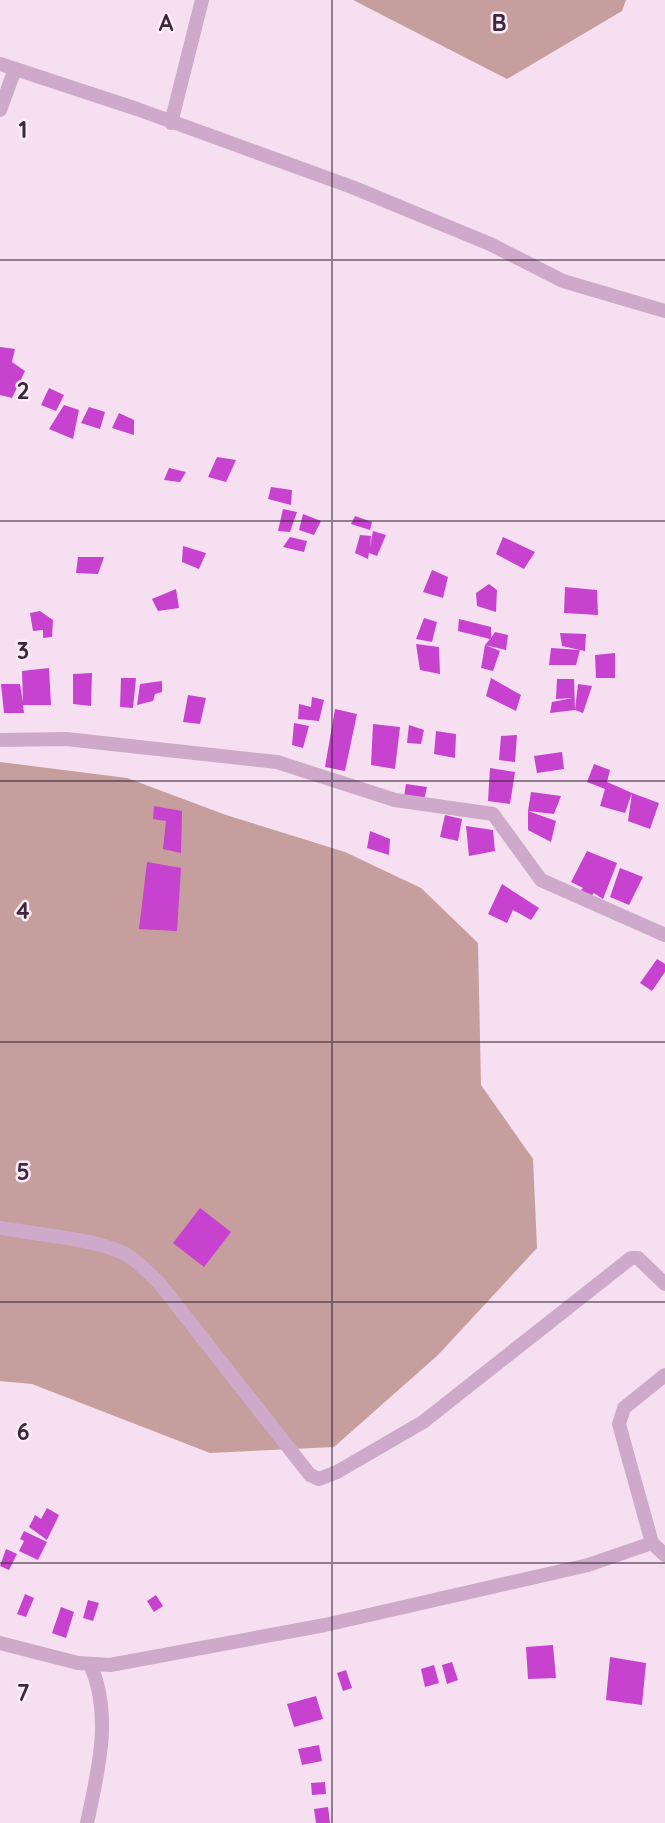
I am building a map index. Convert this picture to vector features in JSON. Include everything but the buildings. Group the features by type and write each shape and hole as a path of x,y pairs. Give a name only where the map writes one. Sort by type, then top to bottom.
{"street":[{"path":"171,123 202,0"},
{"path":"0,64 352,187 490,244 563,281 665,311"},
{"path":"0,110 15,69"},
{"path":"0,740 66,739 278,762 395,800 493,814 541,880 665,935"},
{"path":"0,1228 97,1245 127,1255 140,1265 160,1284 310,1475 319,1479 337,1472 423,1422 631,1258 638,1258 665,1284"},
{"path":"665,1374 624,1408 618,1424 652,1543 665,1555"},
{"path":"0,1643 90,1664 110,1665 325,1625 588,1565 652,1543"},
{"path":"87,1823 102,1753 101,1706 90,1664"}],"shaded area":[{"path":"353,0 626,0 622,11 507,79"},
{"path":"0,762 127,778 226,815 345,852 421,888 478,943 481,1085 533,1159 537,1248 438,1355 334,1447 210,1453 32,1384 0,1381"}]}
